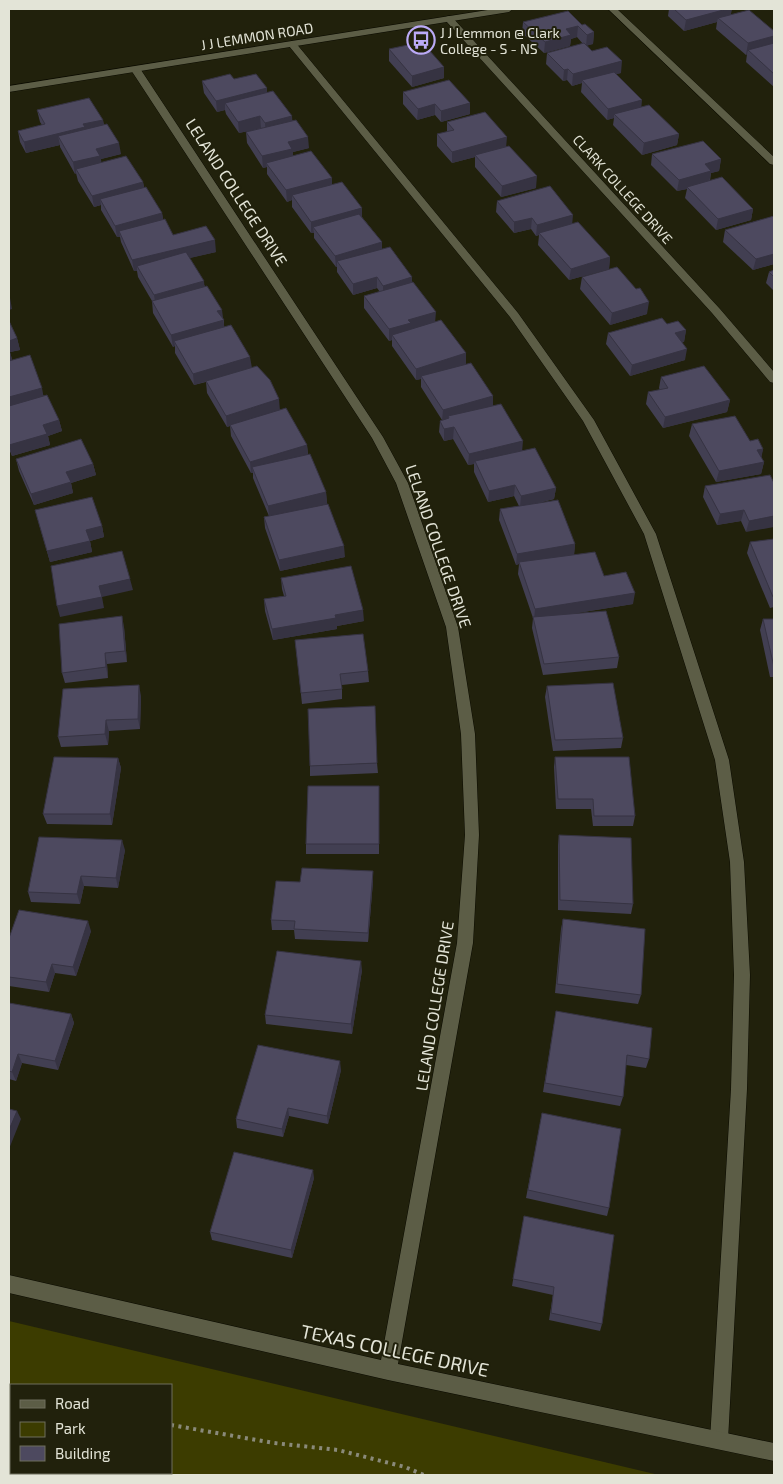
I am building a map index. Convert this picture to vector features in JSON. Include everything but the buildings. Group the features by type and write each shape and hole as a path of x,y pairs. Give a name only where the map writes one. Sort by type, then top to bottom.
{"street":[{"name":"J J LEMMON ROAD","path":"9,88 136,70 509,9"},
{"path":"612,9 774,162"},
{"name":"CLARK COLLEGE DRIVE","path":"449,19 716,310 774,379"},
{"path":"292,44 514,315 588,420 650,534 719,751 737,862 742,975 739,1089 723,1343 719,1440"},
{"name":"LELAND COLLEGE DRIVE","path":"136,70 378,437 402,483 452,627 468,734 472,835 465,944 388,1371"},
{"name":"TEXAS COLLEGE DRIVE","path":"9,1284 388,1371 774,1452"}],"path":[{"path":"172,1424 274,1443 338,1450 405,1467 424,1475"}],"green space":[{"path":"9,1321 659,1475 9,1475"}],"place":[{"name":"J J Lemmon @ Clark College - S - NS","path":"421,40"}]}
